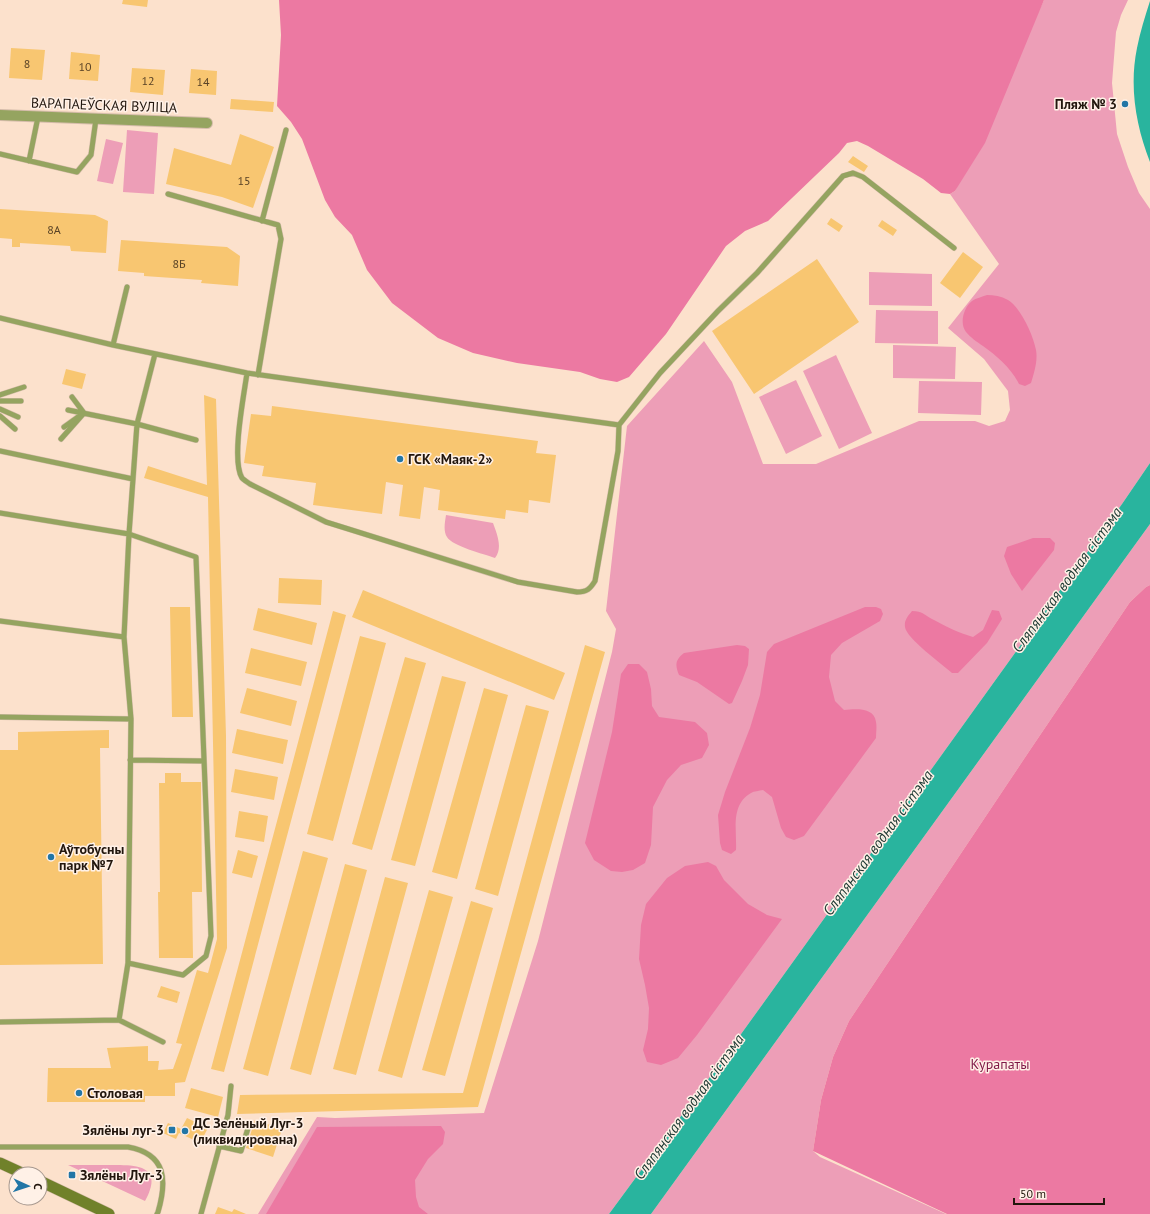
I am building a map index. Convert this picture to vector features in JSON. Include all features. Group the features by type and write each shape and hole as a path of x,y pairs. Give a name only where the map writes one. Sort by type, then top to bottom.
{"main road":[{"path":"48,1185 109,1214"}],"street":[{"name":"ВАРАПАЕЎСКАЯ ВУЛІЦА","path":"0,115 207,123"}],"lane":[{"path":"29,161 38,116"},
{"path":"0,154 77,172 91,155 96,119"},
{"path":"262,221 286,130"},
{"path":"247,373 237,452 238,467 243,478 250,484 326,522 518,582 584,592 591,588 595,581 618,450 619,425 660,373 718,311 757,273 843,176 853,173 864,177 954,248"},
{"path":"168,194 278,225 281,239 258,375"},
{"path":"113,345 127,287"},
{"path":"0,318 113,345 258,375 619,425"},
{"path":"119,1020 128,963 131,719 124,637 129,534 137,424 155,354"},
{"path":"0,395 24,387"},
{"path":"72,397 84,413"},
{"path":"0,401 21,401"},
{"path":"0,409 18,417"},
{"path":"68,410 137,424 196,440"},
{"path":"64,427 84,413"},
{"path":"61,439 84,413"},
{"path":"0,416 15,429"},
{"path":"0,451 133,479"},
{"path":"0,513 129,534 196,557 210,936 206,956 183,975 128,963"},
{"path":"0,621 124,637"},
{"path":"0,717 131,719"},
{"path":"130,760 204,761"},
{"path":"0,1022 119,1020 163,1042"},
{"path":"201,1214 228,1115 231,1086"},
{"path":"219,1146 241,1151 249,1125"},
{"path":"0,1146 128,1146 137,1148 151,1156 158,1163 162,1172 164,1184 163,1195 157,1214"}],"shaded area":[{"path":"1044,0 1128,0 1121,15 1116,32 1112,83 1117,134 1128,167 1139,193 1150,209 1150,463 726,1055 609,1214 258,1214 317,1117 335,1118 484,1113 538,941 612,652 616,629 606,611 627,426 704,341 732,382 763,464 816,464 919,421 975,421 989,426 1005,421 1010,410 1008,391 984,359 948,328 999,264 950,194 955,191"},
{"path":"127,130 158,133 154,194 123,192"},
{"path":"106,139 123,143 113,184 97,181"},
{"path":"869,272 932,274 932,306 869,305"},
{"path":"876,310 938,311 938,344 875,343"},
{"path":"893,345 956,347 955,379 893,378"},
{"path":"836,355 872,433 839,449 803,371"},
{"path":"796,380 822,436 786,454 759,397"},
{"path":"919,381 982,382 981,415 918,413"},
{"path":"446,515 493,523 498,536 499,545 499,550 495,558 461,547 450,540 445,532"},
{"path":"1150,524 1150,585 1130,602 1030,750 849,1021 833,1057 821,1100 813,1151 820,1157 946,1214 651,1214"},
{"path":"68,1165 128,1165 144,1169 149,1173 151,1180 150,1189 145,1201"}],"green space":[{"path":"279,0 1044,0 985,143 955,191 950,194 941,193 923,179 868,146 857,141 847,143 839,153 768,221 745,231 726,246 666,334 629,377 617,382 600,379 580,372 517,363 473,353 438,338 392,303 367,270 352,235 335,217 325,200 302,139 291,122 277,106 281,35"},
{"path":"987,295 1003,298 1013,304 1022,315 1029,330 1036,350 1036,358 1031,383 1025,386 1019,384 1016,378 1003,363 972,338 964,328 963,315 969,304 977,298"},
{"path":"1033,538 1050,538 1055,543 1054,550 1022,591 1011,574 1004,556 1007,547"},
{"name":"Курапаты","path":"1150,585 1150,1214 947,1214 813,1151 821,1100 833,1057 849,1021 1030,750 1130,602"},
{"path":"865,607 876,607 881,609 883,614 880,621 842,643 831,655 829,677 835,701 844,710 864,710 868,711 875,717 876,738 804,836 794,840 786,837 781,828 772,797 763,790 755,791 744,798 737,811 736,850 731,854 722,850 718,815 725,792 750,728 760,695 767,652 774,644"},
{"path":"992,610 999,611 1002,619 987,643 958,673 952,673 926,651 912,638 905,627 905,622 908,616 912,611 916,611 921,612 952,629 973,637 983,630"},
{"path":"737,645 745,646 749,649 748,665 732,703 729,704 697,682 679,675 677,660 684,653"},
{"path":"628,664 639,664 647,672 651,689 652,706 659,717 695,722 707,733 709,745 702,758 681,765 667,780 653,807 651,845 645,863 633,870 622,872 611,871 594,860 585,843 612,732 621,674"},
{"path":"708,862 716,866 724,880 748,904 767,915 782,919 697,1035 678,1058 661,1065 647,1062 643,1050 648,1029 649,1008 639,959 641,925 646,904 667,878 685,866"},
{"path":"441,1126 445,1132 443,1144 428,1159 415,1180 416,1197 419,1207 428,1214 266,1214 317,1127"}],"water":[{"path":"1150,1 1150,162 1141,134 1135,106 1134,77 1138,42"},
{"name":"Сляпянская водная сістэма","path":"1150,463 1150,524 651,1214 609,1214 726,1055"}],"building":[{"path":"123,0 148,0 147,7 122,4"},
{"path":"11,48 45,50 42,80 9,78"},
{"path":"71,52 100,55 98,81 69,79"},
{"path":"132,68 165,70 163,95 130,92"},
{"path":"191,69 217,71 216,95 189,93"},
{"path":"231,99 274,102 273,112 230,109"},
{"path":"240,134 274,147 253,208 222,197 166,184 174,148 231,165"},
{"path":"853,156 868,166 864,172 848,162"},
{"path":"0,209 95,215 108,221 106,253 71,251 70,246 20,243 20,247 12,247 12,239 0,238"},
{"path":"831,218 843,226 839,232 827,224"},
{"path":"882,220 897,230 893,236 878,226"},
{"path":"121,240 227,247 240,256 238,286 201,283 202,280 144,276 144,273 118,271"},
{"path":"963,252 983,267 960,298 940,283"},
{"path":"817,259 859,322 754,394 712,331"},
{"path":"66,369 86,374 82,389 62,384"},
{"path":"204,395 216,399 226,736 227,948 185,1082 175,1083 175,1096 145,1096 145,1102 47,1102 48,1068 111,1068 107,1048 148,1046 148,1061 159,1061 158,1070 173,1069 182,1044 176,1043 197,970 208,973 217,939 208,497 144,478 148,466 207,485"},
{"name":"ГСК «Маяк-2»","path":"272,406 538,441 536,453 556,455 550,503 529,500 528,513 506,510 505,519 438,510 440,490 424,487 420,519 399,516 403,485 386,482 382,514 313,505 316,483 262,476 264,466 244,463 251,414 271,416"},
{"path":"279,578 322,580 321,605 278,603"},
{"path":"363,590 565,673 554,700 352,617"},
{"path":"170,607 190,607 193,717 172,717"},
{"path":"258,608 317,623 312,645 253,630"},
{"path":"333,611 346,615 224,1072 211,1069"},
{"path":"360,636 386,643 333,841 307,834"},
{"path":"585,645 605,652 478,1107 237,1114 240,1095 463,1093"},
{"path":"251,648 307,662 301,686 245,673"},
{"path":"405,657 426,663 372,850 352,844"},
{"path":"442,676 466,682 415,866 391,860"},
{"path":"247,688 297,701 291,726 240,713"},
{"path":"484,688 508,695 457,879 432,872"},
{"path":"526,705 549,711 498,896 475,889"},
{"path":"237,729 288,740 283,764 232,753"},
{"name":"Аўтобусны парк №7","path":"109,730 109,748 100,748 103,964 0,965 0,750 18,750 18,732"},
{"path":"235,769 278,777 274,800 231,792"},
{"path":"165,773 181,773 181,782 201,782 202,892 192,892 193,958 159,958 159,783 165,783"},
{"path":"239,811 268,816 264,842 235,837"},
{"path":"238,850 258,856 252,878 232,873"},
{"path":"303,851 328,858 268,1076 243,1069"},
{"path":"345,864 367,870 311,1075 290,1069"},
{"path":"385,877 408,883 356,1075 333,1069"},
{"path":"429,890 453,897 402,1078 378,1071"},
{"path":"471,901 493,908 445,1076 422,1070"},
{"path":"161,986 180,992 177,1003 157,997"},
{"path":"191,1088 223,1097 218,1117 185,1108"},
{"name":"ДС Зелёный Луг-3 (ликвидирована)","path":"187,1118 208,1128 200,1143 179,1133 176,1139 163,1133 168,1123 181,1129"},
{"path":"255,1120 282,1129 273,1157 246,1148"},
{"path":"218,1207 232,1212 234,1209 246,1214 215,1214"}],"place":[{"name":"Пляж № 3","path":"1125,104"},
{"name":"ГСК «Маяк-2»","path":"400,459"},
{"name":"Аўтобусны парк №7","path":"51,857"},
{"name":"Столовая","path":"79,1093"},
{"name":"Зялёны луг-3","path":"172,1130"},
{"name":"ДС Зелёный Луг-3 (ликвидирована)","path":"185,1131"},
{"name":"Зялёны Луг-3","path":"72,1175"}]}
